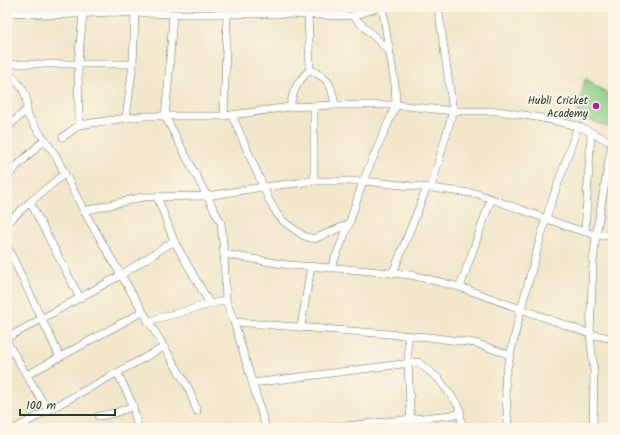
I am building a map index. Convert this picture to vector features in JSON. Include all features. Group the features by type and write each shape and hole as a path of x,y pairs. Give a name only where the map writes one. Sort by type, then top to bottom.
{"street":[{"path":"7,12 55,15 126,10 135,14 308,14 353,16 381,7 395,84 396,105 364,182 331,268"},
{"path":"393,273 429,188 453,111 438,7"},
{"path":"79,125 78,64 83,14"},
{"path":"126,118 133,64 135,14"},
{"path":"173,14 165,116 221,223 226,300 266,428"},
{"path":"227,14 228,115 277,214 293,229 304,236 314,239 349,224"},
{"path":"290,107 295,87 310,69 308,14"},
{"path":"353,16 389,51"},
{"path":"15,64 133,64"},
{"path":"310,69 324,77 331,85 335,105"},
{"path":"7,72 20,85 25,93 26,110 56,156 84,211 142,312 188,387 197,411"},
{"path":"63,137 79,125 126,118 228,115 290,107 396,105 453,111 498,112 542,118 578,126 613,143 596,235 593,263 590,334 594,372 593,428"},
{"path":"314,106 314,181"},
{"path":"7,128 26,110"},
{"path":"508,428 505,377 510,355 546,219 578,126"},
{"path":"585,232 591,133"},
{"path":"7,178 16,167 45,139"},
{"path":"7,223 64,174"},
{"path":"84,211 130,200 157,196 207,196 314,181 364,182 478,194 585,232 596,235 613,236"},
{"path":"157,196 174,241 210,304"},
{"path":"460,287 491,199"},
{"path":"30,202 80,298"},
{"path":"7,338 121,275 174,241"},
{"path":"7,246 60,357"},
{"path":"224,254 288,265 410,275 460,287 590,334 613,339"},
{"path":"301,327 311,266"},
{"path":"148,321 226,300"},
{"path":"27,375 142,312"},
{"path":"234,322 475,343 510,355"},
{"path":"408,336 411,428"},
{"path":"7,342 48,411"},
{"path":"16,428 118,374 164,347"},
{"path":"252,383 418,362 439,379 460,408 462,428"},
{"path":"118,374 133,406 138,428"},
{"path":"99,416 115,413 133,406"},
{"path":"326,428 461,414"}],"green space":[{"name":"Hubli Cricket Academy","path":"585,78 613,97 613,129 577,115"}],"place":[{"name":"Hubli Cricket Academy","path":"596,106"}]}
